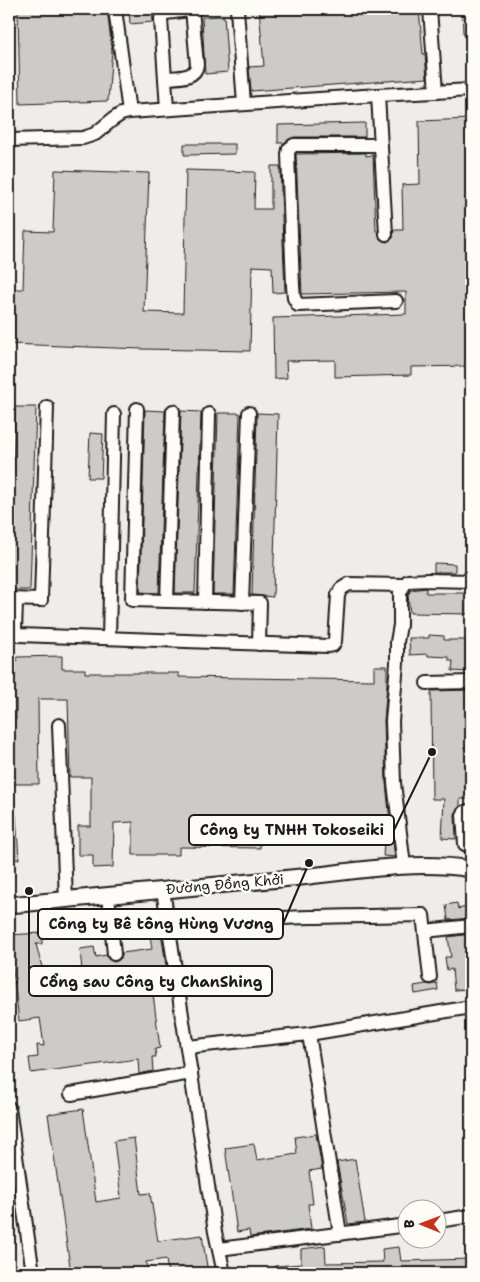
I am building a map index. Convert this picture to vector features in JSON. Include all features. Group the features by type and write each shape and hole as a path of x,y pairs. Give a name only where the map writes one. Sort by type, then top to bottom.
{"main road":[{"name":"Đường Đồng Khởi","path":"9,905 394,866 453,866 471,869"}],"street":[{"path":"115,9 129,112"},
{"path":"165,78 192,75 196,71 192,9"},
{"path":"168,109 162,15 196,9"},
{"path":"237,9 244,104"},
{"path":"430,9 436,92"},
{"path":"9,140 83,138 95,134 112,120 129,112 471,90"},
{"path":"378,95 386,234"},
{"path":"381,145 294,146 289,149 294,298 298,304 396,301"},
{"path":"10,599 41,600 46,407"},
{"path":"137,409 132,600 260,603 259,644"},
{"path":"167,601 173,411"},
{"path":"242,603 249,413"},
{"path":"109,638 114,414"},
{"path":"205,602 209,414"},
{"path":"404,866 394,783 392,721 397,642 400,625 400,592 408,581 471,581"},
{"path":"10,599 16,603 15,631 17,635 328,646 333,645 335,641 338,595 341,589 349,584 404,585"},
{"path":"427,683 471,682"},
{"path":"59,725 66,900"},
{"path":"471,810 463,815 465,844 471,847"},
{"path":"163,890 224,1273"},
{"path":"108,896 114,954"},
{"path":"170,932 226,922 423,915 430,977"},
{"path":"425,931 471,926"},
{"path":"187,1047 309,1034 469,1011"},
{"path":"309,1034 340,1234"},
{"path":"71,1094 191,1073"},
{"path":"9,1108 33,1273"},
{"path":"448,1219 471,1216"},
{"path":"219,1249 398,1226"}],"shaded area":[{"path":"9,9 471,9 471,863 9,900"},
{"path":"395,871 471,874 471,1273 9,1273 9,910"}],"building":[{"path":"18,9 107,9 112,50 108,101 20,104"},
{"path":"129,9 152,9 153,22 130,24"},
{"path":"259,9 419,9 427,78 251,91 249,67 264,66"},
{"path":"462,9 471,9 471,33 463,33"},
{"path":"224,16 228,72 205,74 202,17"},
{"path":"471,119 471,366 411,367 411,375 335,377 335,360 286,361 287,378 274,379 273,318 406,314 406,292 302,294 296,154 366,153 366,156 373,155 376,231 378,231 380,239 387,242 393,238 394,230 403,230 402,185 420,184 419,121"},
{"path":"365,123 365,137 294,137 284,143 278,143 278,125"},
{"path":"184,144 235,144 235,154 184,155"},
{"path":"271,166 280,166 285,292 273,293 272,267 252,266 250,351 9,344 9,289 23,289 25,231 53,232 55,170 149,173 144,312 183,313 186,170 255,172 254,209 271,209"},
{"path":"15,407 36,407 30,590 9,590"},
{"path":"145,410 165,411 159,593 140,592"},
{"path":"181,411 201,412 195,593 175,593"},
{"path":"218,413 240,413 234,594 213,594"},
{"path":"257,413 278,414 273,597 252,595"},
{"path":"90,433 103,434 101,478 88,478"},
{"path":"434,563 455,564 455,572 434,572"},
{"path":"426,588 426,593 471,593 471,614 410,613 408,595 411,590"},
{"path":"429,635 444,636 444,640 471,640 471,672 452,671 453,661 449,661 449,657 428,656 428,654 410,655 409,638 429,638"},
{"path":"62,656 62,669 85,669 85,673 179,673 179,677 374,680 374,666 387,666 384,721 389,828 284,827 284,830 260,829 260,848 179,847 179,855 133,855 133,822 114,823 113,867 93,868 93,855 78,855 78,826 91,826 91,777 70,777 68,699 38,699 39,784 9,784 9,721 16,720 16,699 9,699 9,661 17,661 17,657"},
{"path":"471,690 471,799 460,799 460,806 456,810 455,815 456,839 442,838 444,799 432,799 431,691"},
{"path":"16,815 19,859 9,860 9,816"},
{"path":"384,842 393,842 395,857 383,856"},
{"path":"457,903 458,909 471,906 471,918 448,920 446,905"},
{"path":"159,919 170,992 153,994 160,1048 155,1049 156,1057 152,1057 153,1071 139,1074 138,1059 31,1073 29,1058 38,1057 37,1045 44,1046 40,1018 19,1021 9,935 42,933 42,944 36,944 44,975 82,971 80,949 94,947 96,957 106,955 108,959 114,962 122,957 122,953 152,949 148,921"},
{"path":"471,934 471,989 454,990 452,969 447,970 445,957 451,957 448,937"},
{"path":"437,983 438,990 415,994 414,986"},
{"path":"83,1109 96,1202 121,1198 114,1141 134,1138 141,1194 150,1193 158,1241 202,1235 208,1273 168,1273 166,1259 146,1262 148,1273 71,1273 48,1114"},
{"path":"316,1134 322,1169 309,1171 313,1204 308,1204 311,1229 250,1237 249,1230 237,1232 225,1148 254,1144 257,1160 297,1154 295,1137"},
{"path":"355,1159 365,1222 348,1224 337,1162"},
{"path":"325,1246 326,1263 383,1262 382,1249 398,1247 401,1261 471,1259 471,1273 275,1273 275,1266 301,1264 301,1249"}],"place":[{"name":"Công ty TNHH Tokoseiki","path":"432,752"},
{"name":"Công ty Bê tông Hùng Vương","path":"309,863"},
{"name":"Cổng sau Công ty ChanShing","path":"29,891"}]}
